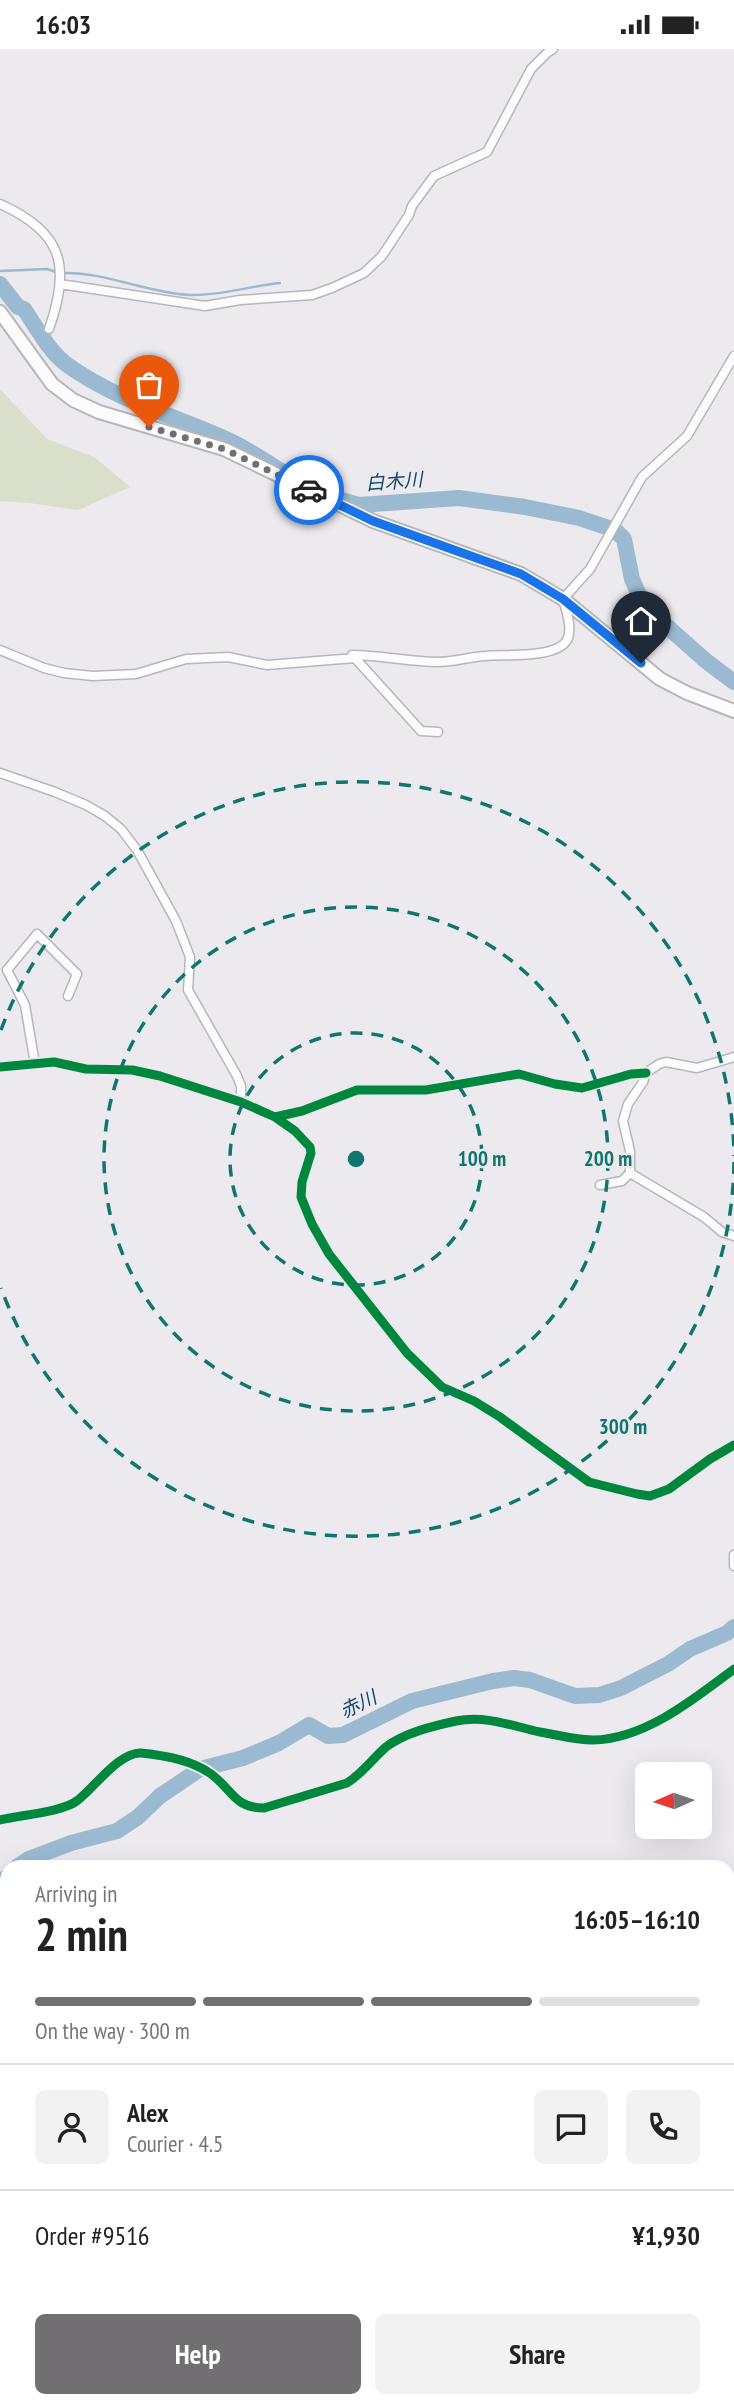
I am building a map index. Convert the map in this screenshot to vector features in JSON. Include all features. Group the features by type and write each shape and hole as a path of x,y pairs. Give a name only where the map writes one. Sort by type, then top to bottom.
{"main road":[{"path":"0,312 52,384 73,400 99,412 224,449 373,521 521,574 563,599 660,679 687,693 734,711"}],"street":[{"path":"60,284 205,306 240,300 312,295 364,273 382,256 434,176 488,152 531,69 553,49"},
{"path":"0,204 27,217 49,237 57,257 60,284 49,329"},
{"path":"438,732 421,731 352,655 456,662 482,656 551,651 561,647 568,638 569,625 563,599 590,569 642,477 687,436 734,356"},
{"path":"0,650 44,668 93,676 136,674 186,659 228,657 267,665 355,659"},
{"path":"0,773 86,805 121,829 137,851 183,937 190,957 188,990 237,1076 241,1086 241,1102"},
{"path":"35,1064 24,1005 7,970 37,934 77,974 68,996"},
{"path":"275,1117 302,1111 357,1090 426,1090 519,1075 582,1088 631,1074 646,1073 666,1062 697,1068 734,1057"},
{"path":"0,1067 54,1062 86,1069 132,1070 160,1076 241,1102 275,1117 295,1131 310,1147 301,1197 312,1224 329,1254 407,1353 442,1387 474,1401 500,1417 589,1482 650,1496 669,1489 734,1445"},
{"path":"600,1185 622,1181 630,1173 630,1151 623,1121 628,1104 643,1083 646,1073"},
{"path":"630,1173 704,1217 722,1232 734,1236"},
{"path":"734,1555 734,1566"},
{"path":"0,1820 71,1805 120,1760 139,1753 192,1763 212,1774 239,1803 264,1808 346,1783 358,1776 397,1740 458,1721 489,1719 587,1740 628,1735 644,1729 694,1698 734,1669"}],"green space":[{"path":"0,389 47,439 94,457 130,487 78,510 0,501"}],"waterway":[{"path":"0,271 47,269 56,272"},
{"path":"63,273 95,276 158,291 190,295 280,283"},
{"name":"白木川","path":"0,284 18,307 24,309 54,352 84,376 123,397 234,443 286,474"},
{"name":"白木川","path":"334,498 359,505 459,498 579,518 615,530 624,539 632,579 644,606 734,682"},
{"name":"赤川","path":"28,1860 71,1843 117,1831 138,1817 160,1796 200,1769 243,1758 279,1743 309,1725 328,1736 343,1735 412,1701 514,1678 530,1680 575,1696 599,1695 621,1688 734,1627"}],"cycle path":[{"path":"0,1067 54,1062 86,1069 132,1070 160,1076 241,1102 275,1117 302,1111 357,1090 426,1090 519,1074 582,1088 631,1074 646,1073"},
{"path":"275,1117 295,1131 310,1147 301,1197 329,1254 407,1353 442,1387 474,1401 500,1417 589,1482 637,1494 650,1496 669,1489 734,1445"},
{"path":"0,1820 71,1804 116,1764 133,1754 167,1757 193,1764 216,1778 238,1800 253,1807 264,1808 347,1783 393,1742 419,1731 456,1721 488,1720 580,1739 612,1738 631,1733 668,1715 734,1669"}],"way so far":[{"path":"149,427 224,449 309,490"}],"route":[{"path":"309,490 373,521 521,574 563,599 641,663"}]}
